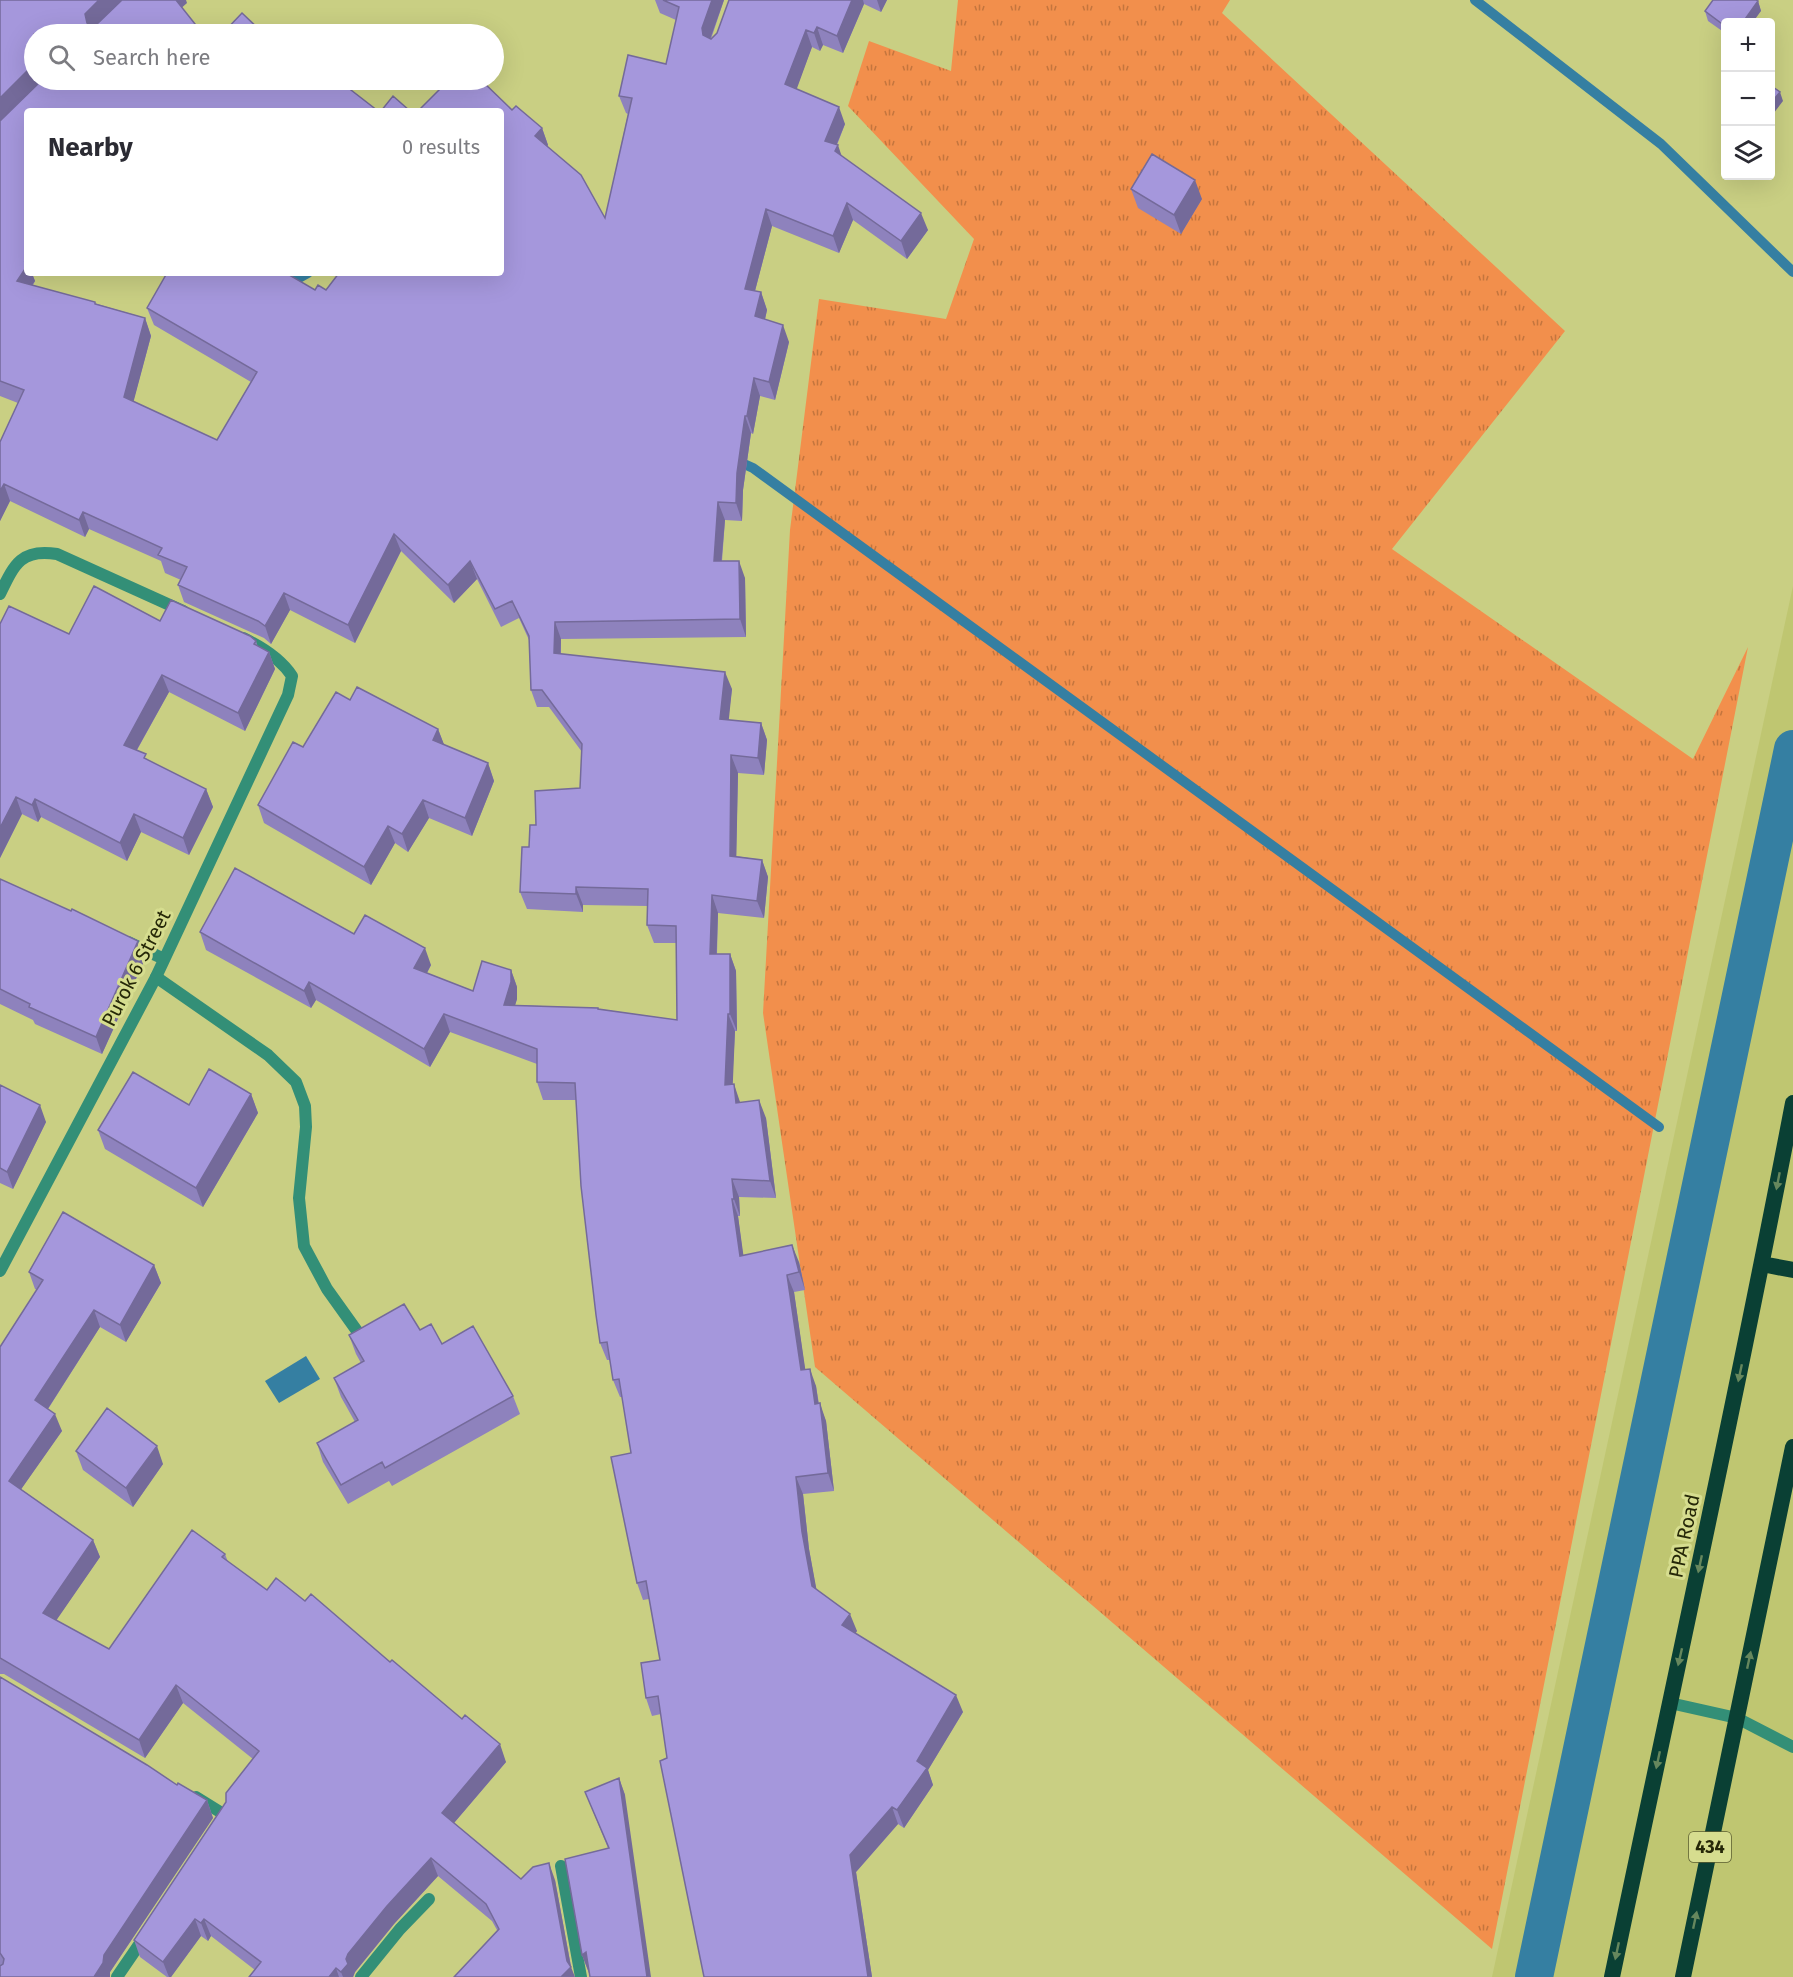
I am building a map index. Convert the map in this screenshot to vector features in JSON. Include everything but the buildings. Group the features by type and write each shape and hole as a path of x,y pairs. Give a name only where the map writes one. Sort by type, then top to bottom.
{"highway":[{"name":"PPA Road","path":"1612,1977 1762,1264 1793,1103"},
{"path":"1762,1264 1793,1270"},
{"path":"1737,1718 1793,1447"},
{"name":"434","path":"1683,1977 1737,1718"}],"street":[{"path":"0,594 14,566 26,557 41,551 57,554 196,617"},
{"name":"Purok 6 Street","path":"0,1271 156,977 288,695 292,676 285,665 261,646 228,632"},
{"path":"113,934 164,959"},
{"path":"156,977 268,1055 296,1083 305,1106 306,1127 299,1198 304,1246 327,1289 362,1338"},
{"path":"1670,1703 1737,1718 1793,1747"},
{"path":"184,1790 225,1815 213,1834"},
{"path":"561,1866 582,1977"},
{"path":"361,1977 400,1929 429,1899"},
{"path":"117,1977 149,1929"}],"shaded area":[{"path":"1793,586 1793,1977 1492,1977"}],"green space":[{"path":"958,0 1230,0 1222,13 1565,331 1392,549 1693,759 1748,647 1492,1949 815,1367 763,1013 790,530 819,299 946,319 974,239 848,106 869,41 951,71"}],"water":[{"path":"306,1356 320,1379 279,1403 265,1381"}],"waterway":[{"path":"1475,0 1661,144 1793,272"},
{"path":"279,276 290,283 303,276"},
{"path":"735,460 753,468 1659,1127"},
{"path":"1534,1977 1793,749"}]}
